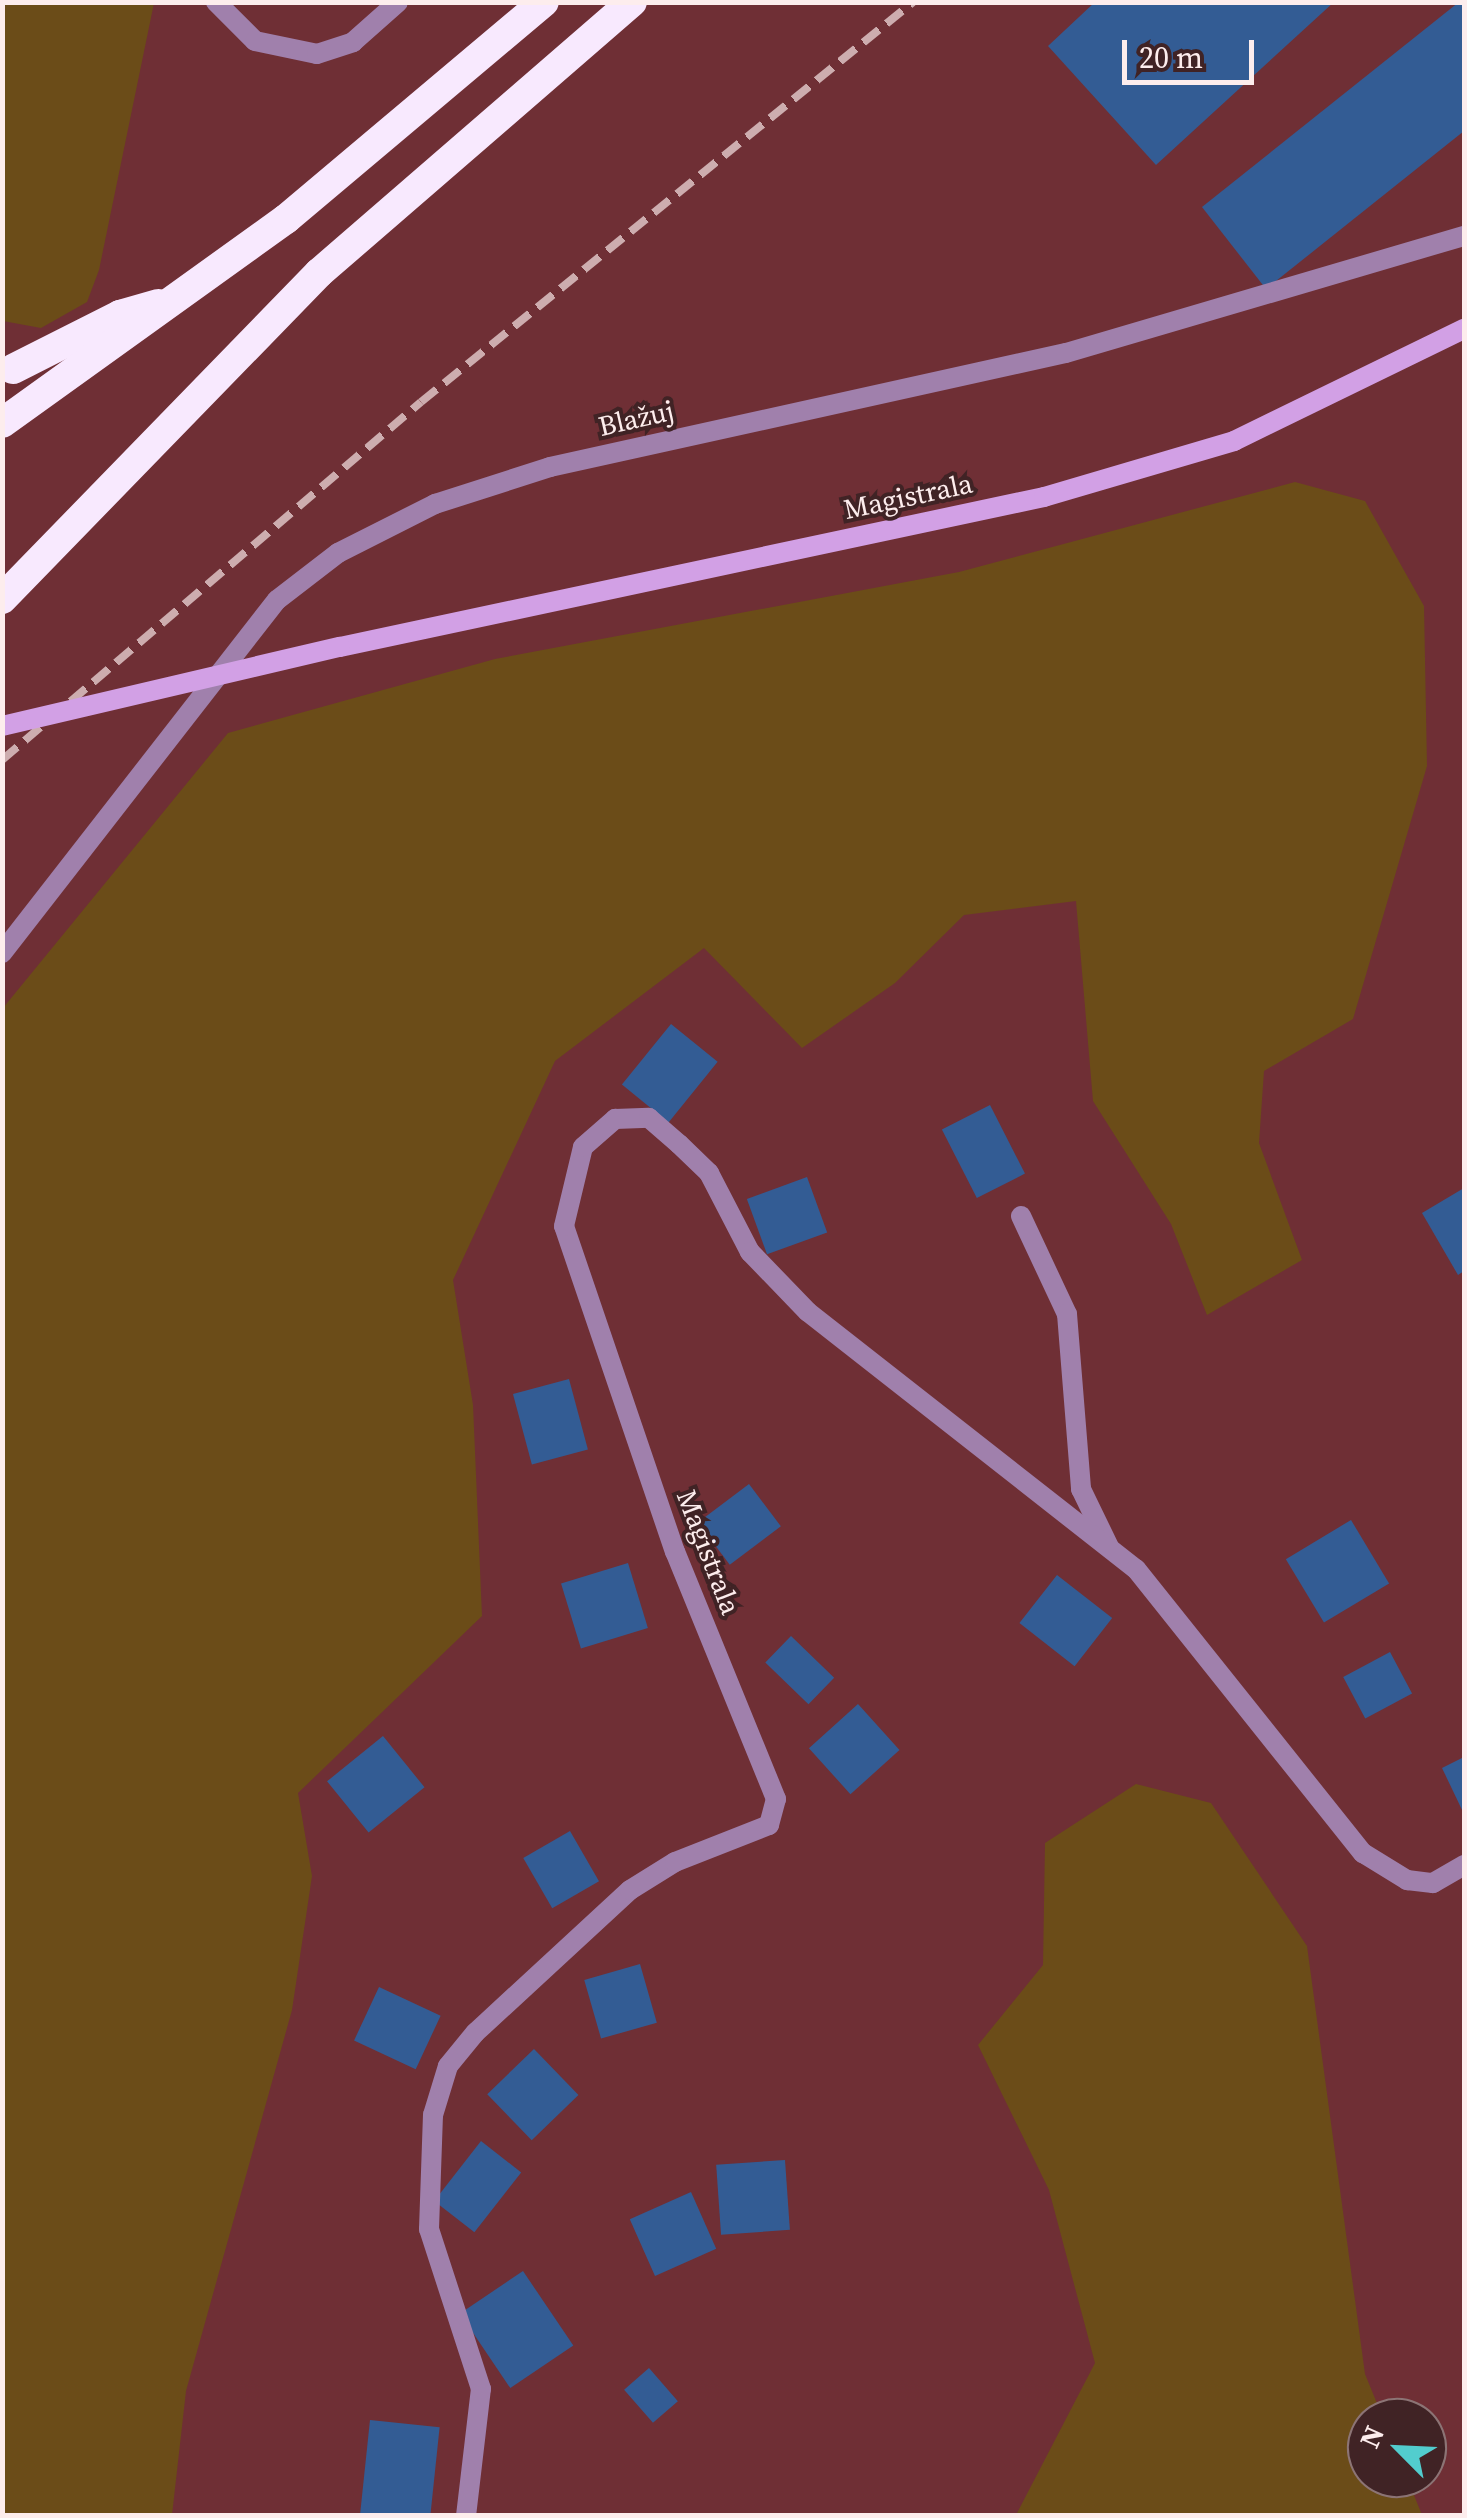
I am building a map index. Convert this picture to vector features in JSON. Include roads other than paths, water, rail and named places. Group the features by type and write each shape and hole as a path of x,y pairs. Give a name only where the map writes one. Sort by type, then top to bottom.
{"highway":[{"path":"2,423 184,296 381,146 544,2"},
{"path":"2,599 319,272 632,2"},
{"path":"6,370 120,316 184,296"}],"main road":[{"name":"Magistrala","path":"2,726 340,647 1044,497 1234,442 1464,329"}],"street":[{"path":"216,2 255,41 317,54 353,42 398,2"},
{"name":"Blažuj","path":"2,953 277,600 338,553 435,504 550,467 1066,353 1464,236"},
{"name":"Magistrala","path":"466,2516 481,2389 430,2229 433,2114 448,2066 475,2033 630,1890 675,1862 769,1825 776,1800 675,1552 564,1226 583,1146 616,1119 649,1118 709,1173 750,1252 808,1312 1136,1570 1362,1853 1407,1880 1433,1883 1464,1865"},
{"name":"Magistrala","path":"1021,1216 1067,1314 1081,1489 1109,1546"}],"railway":[{"path":"2,760 421,402 913,2"}]}
